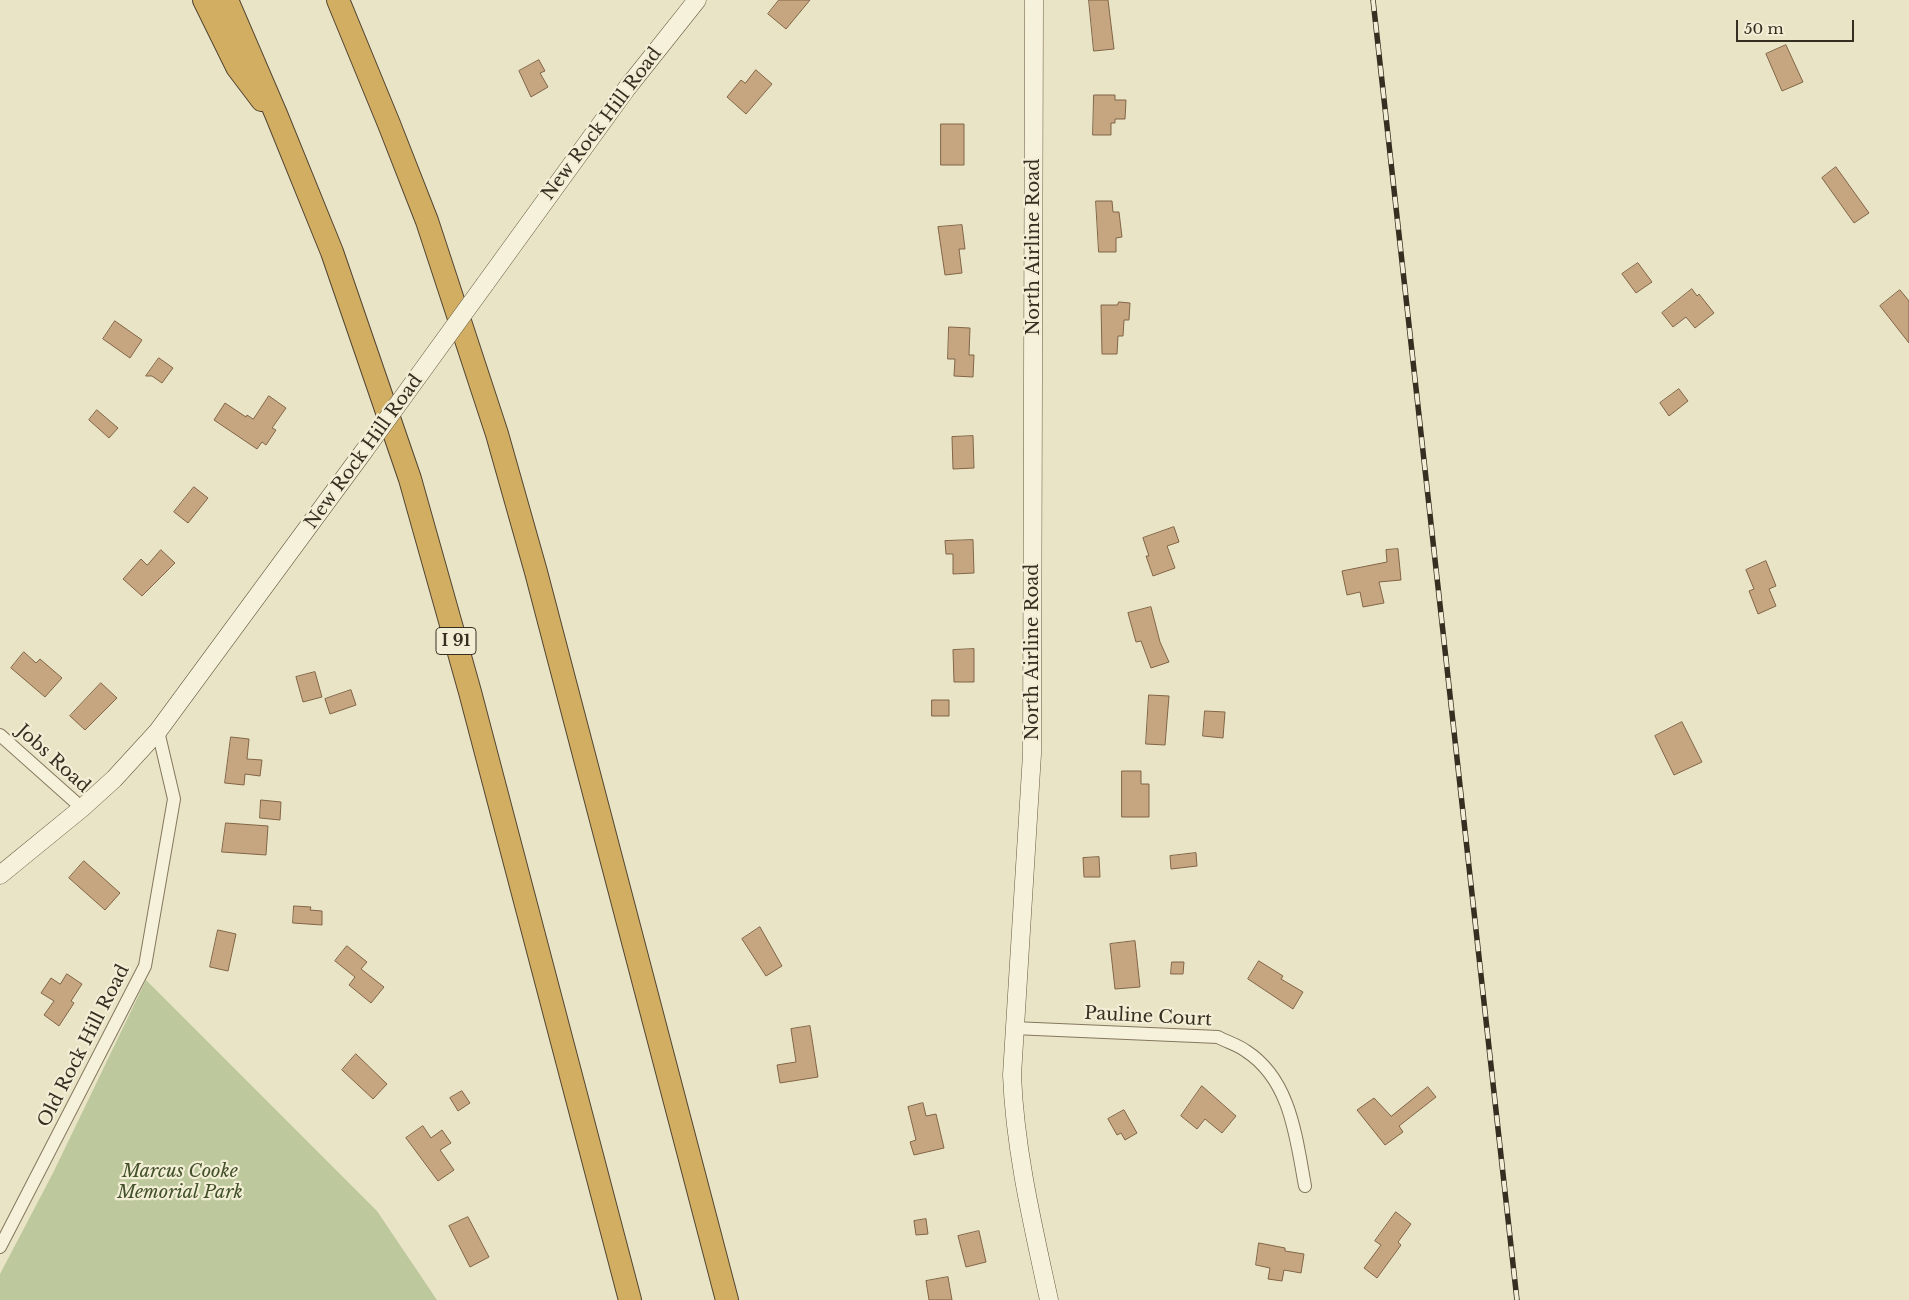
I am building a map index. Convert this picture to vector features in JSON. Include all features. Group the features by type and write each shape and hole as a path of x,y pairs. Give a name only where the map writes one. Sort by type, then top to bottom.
{"highway":[{"path":"204,0 241,73 276,114"},
{"name":"I 91","path":"227,0 276,114 355,315 410,479 470,692 630,1300"},
{"path":"338,0 393,132 427,221 496,434 536,572 727,1300"}],"main road":[{"name":"New Rock Hill Road","path":"0,876 114,779 158,732 627,88 697,0"},
{"name":"North Airline Road","path":"1034,0 1032,754 1013,1028 1014,1113 1027,1202 1049,1300"}],"street":[{"name":"Old Rock Hill Road","path":"0,1247 145,966 174,799 158,732"},
{"name":"Jobs Road","path":"0,735 82,808"},
{"name":"Pauline Court","path":"1013,1028 1218,1037 1247,1051 1275,1078 1293,1121 1305,1186"}],"green space":[{"name":"Marcus Cooke Memorial Park","path":"146,980 377,1211 437,1300 0,1300 0,1274 53,1173"}],"building":[{"path":"779,0 810,0 786,29 768,14"},
{"path":"1089,0 1108,0 1114,49 1094,51"},
{"path":"1786,45 1803,82 1782,91 1766,54"},
{"path":"539,60 545,71 540,73 548,87 531,97 519,71"},
{"path":"756,70 772,84 746,114 727,97 741,80 745,83"},
{"path":"1094,95 1115,95 1115,100 1126,100 1125,119 1115,119 1115,123 1111,123 1111,135 1093,135"},
{"path":"941,124 964,124 964,165 941,165"},
{"path":"1836,167 1869,213 1854,223 1822,178"},
{"path":"1096,201 1112,201 1113,212 1119,212 1122,237 1116,238 1116,252 1099,252"},
{"path":"962,225 965,249 959,249 962,273 945,275 938,227"},
{"path":"1638,263 1652,282 1636,293 1622,274"},
{"path":"1692,289 1697,296 1699,294 1714,313 1695,328 1686,317 1673,327 1662,313"},
{"path":"1900,290 1909,301 1909,343 1880,306"},
{"path":"1119,302 1130,303 1129,320 1124,320 1123,336 1118,336 1117,354 1102,354 1101,305 1117,305"},
{"path":"115,321 142,340 130,358 103,339"},
{"path":"949,327 970,328 969,355 974,355 973,377 954,376 955,359 948,359"},
{"path":"159,358 173,368 162,383 152,376 146,376"},
{"path":"1679,389 1688,401 1669,416 1660,403"},
{"path":"269,396 286,408 272,428 276,430 266,445 262,442 257,449 214,420 225,403 246,417 247,415 253,419"},
{"path":"97,410 118,428 109,438 89,420"},
{"path":"973,436 974,468 953,469 952,437"},
{"path":"194,487 208,498 188,523 174,512"},
{"path":"1174,527 1179,542 1167,546 1175,568 1153,576 1146,556 1149,556 1143,538"},
{"path":"973,540 974,573 953,574 953,554 946,554 945,541"},
{"path":"1398,549 1401,580 1379,582 1384,603 1363,607 1360,592 1347,595 1342,571 1387,562 1386,550"},
{"path":"161,550 175,563 142,596 123,579 141,559 147,565"},
{"path":"1766,561 1776,586 1769,589 1776,606 1758,614 1749,591 1754,589 1746,570"},
{"path":"1151,607 1160,642 1169,662 1151,668 1141,641 1136,642 1128,613"},
{"path":"974,649 974,682 954,682 953,650"},
{"path":"24,652 36,663 40,659 62,678 45,697 11,668"},
{"path":"315,672 322,697 303,702 296,677"},
{"path":"101,683 117,698 85,730 70,716"},
{"path":"351,690 356,705 330,714 325,699"},
{"path":"1149,695 1169,696 1165,745 1146,744"},
{"path":"932,700 949,700 949,716 932,716"},
{"path":"1205,711 1225,712 1223,738 1203,736"},
{"path":"1682,722 1702,762 1674,775 1655,736"},
{"path":"231,737 249,739 247,759 262,760 260,776 245,774 244,785 225,783"},
{"path":"1122,771 1141,771 1141,784 1149,784 1149,817 1122,817"},
{"path":"261,800 281,802 280,820 260,818"},
{"path":"226,823 268,826 266,855 222,852"},
{"path":"1196,853 1197,866 1171,869 1170,856"},
{"path":"1099,857 1100,877 1084,877 1083,858"},
{"path":"84,861 120,893 105,910 69,878"},
{"path":"294,906 311,907 310,910 322,911 322,925 293,923"},
{"path":"760,927 782,966 766,976 742,939"},
{"path":"218,930 236,934 228,971 210,967"},
{"path":"1135,941 1140,987 1115,989 1110,944"},
{"path":"347,946 367,962 361,969 384,987 371,1003 349,985 355,977 335,961"},
{"path":"1259,961 1283,976 1281,979 1303,992 1293,1009 1248,979"},
{"path":"1172,962 1184,962 1183,974 1171,974"},
{"path":"67,974 82,984 71,1001 74,1003 59,1026 44,1015 54,1001 41,993 51,978 60,984"},
{"path":"810,1026 818,1077 780,1083 777,1065 796,1062 791,1029"},
{"path":"356,1054 387,1084 373,1099 342,1070"},
{"path":"1202,1086 1236,1116 1222,1133 1205,1119 1197,1129 1181,1116"},
{"path":"1428,1087 1436,1097 1399,1126 1403,1132 1385,1145 1357,1110 1374,1098 1391,1116"},
{"path":"462,1091 470,1103 458,1111 450,1098"},
{"path":"923,1103 926,1116 936,1114 944,1148 914,1155 910,1142 916,1140 908,1107"},
{"path":"1124,1110 1137,1133 1125,1140 1121,1133 1117,1135 1108,1119"},
{"path":"423,1126 431,1138 442,1130 451,1143 440,1150 454,1170 438,1181 406,1138"},
{"path":"1396,1212 1411,1224 1398,1242 1401,1245 1377,1278 1364,1268 1381,1245 1375,1241"},
{"path":"468,1217 489,1257 470,1267 449,1226"},
{"path":"926,1219 928,1234 916,1235 914,1221"},
{"path":"979,1231 986,1262 966,1267 958,1236"},
{"path":"1259,1243 1285,1248 1285,1251 1304,1254 1301,1273 1284,1270 1282,1281 1268,1279 1270,1268 1256,1265"},
{"path":"948,1277 952,1300 929,1300 926,1281"}],"railway":[{"path":"1373,0 1517,1300"}]}
